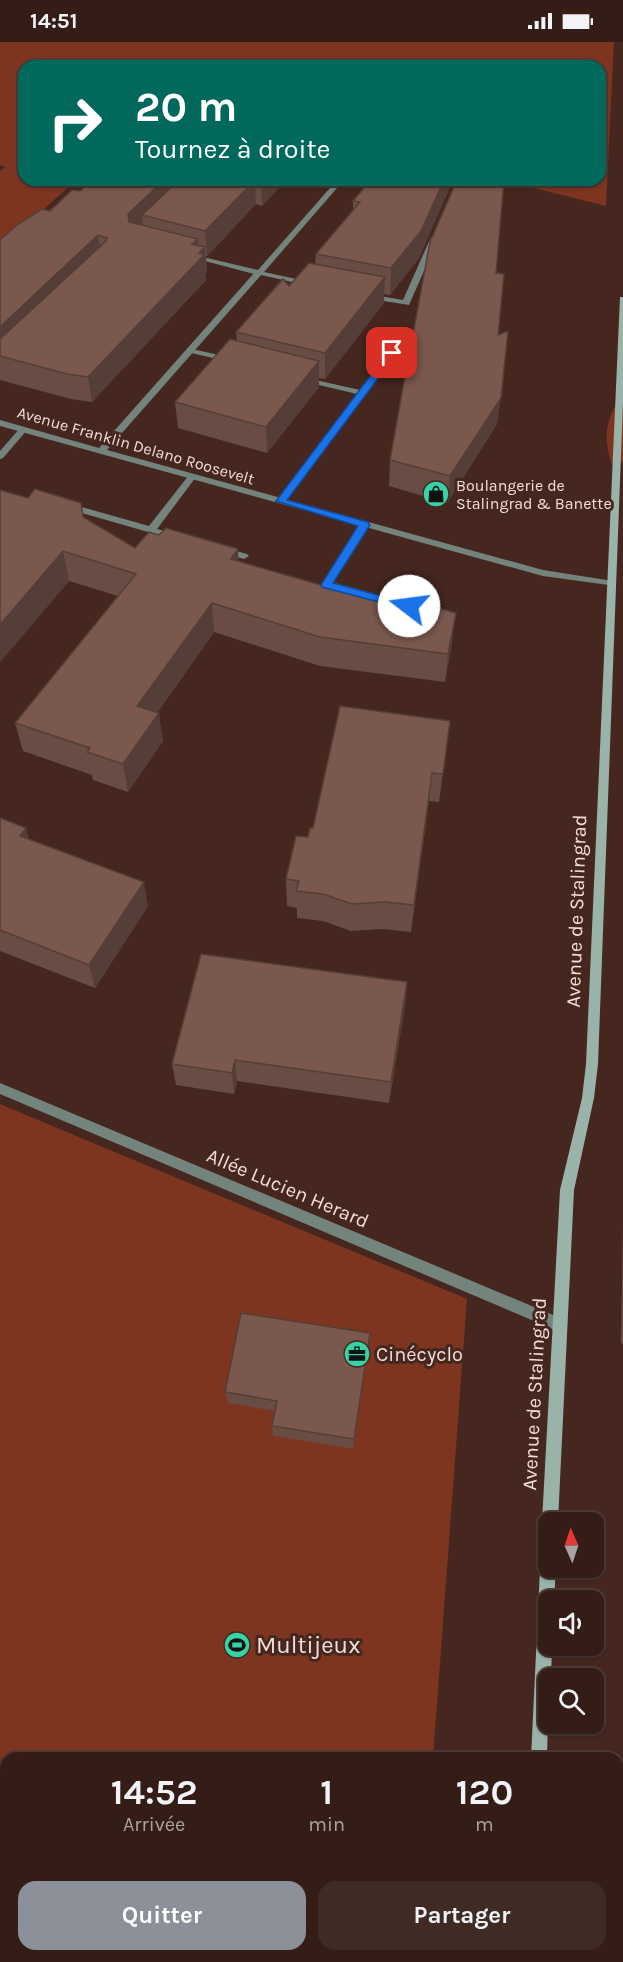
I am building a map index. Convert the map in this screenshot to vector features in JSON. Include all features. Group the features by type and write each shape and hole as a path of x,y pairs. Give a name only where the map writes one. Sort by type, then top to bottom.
{"street":[{"path":"101,451 336,186"},
{"path":"360,294 406,303 438,230"},
{"path":"180,254 258,274 315,285"},
{"name":"Avenue de Stalingrad","path":"551,1512 567,1190 588,1098 592,1064 623,299"},
{"path":"190,350 236,362"},
{"path":"281,501 392,353"},
{"path":"293,376 362,393"},
{"name":"Avenue Franklin Delano Roosevelt","path":"0,423 543,573 613,584"},
{"path":"0,456 24,429"},
{"path":"152,530 192,477"},
{"path":"70,507 186,540"},
{"path":"364,525 326,585 398,604"},
{"path":"209,546 244,556"},
{"name":"Allée Lucien Herard","path":"0,1088 561,1325"},
{"path":"539,1752 548,1578"}],"shaded area":[{"path":"0,42 614,42 606,206 526,186 606,186 606,60 18,60 18,186 69,186 0,249 0,171 5,167 0,165"},
{"path":"615,406 623,408 623,460 620,465 612,465 607,442 607,428"},
{"path":"0,1104 467,1299 433,1752 0,1752"}],"building":[{"path":"85,186 158,186 128,214 129,222 198,239 192,244 205,247 199,253 204,255 88,377 67,374 0,356 0,339 107,238 98,235 0,327 0,240 17,225 42,209 50,211 72,190 80,191"},
{"path":"173,186 249,186 205,231 142,215"},
{"path":"366,186 441,186 421,231 391,268 316,254 360,202 353,201"},
{"path":"454,186 503,186 496,273 504,274 498,335 508,331 501,398 450,476 390,460 405,376 415,362 408,361 430,242"},
{"path":"309,263 385,277 325,353 236,332 283,279 289,286"},
{"path":"230,339 319,361 266,427 175,402"},
{"path":"35,489 81,503 83,517 135,548 149,532 159,535 166,528 238,549 231,559 376,601 382,592 456,613 448,654 320,637 212,603 137,706 159,713 123,764 87,752 90,748 15,723 136,574 63,551 0,625 0,490 28,498"},
{"path":"340,706 450,721 443,774 432,773 414,905 385,902 352,904 323,894 296,891 299,881 286,879 296,836 308,837 310,828 313,828"},
{"path":"0,818 26,828 20,836 144,882 89,965 0,930"},
{"path":"201,954 407,982 391,1082 235,1060 232,1073 172,1064"},
{"path":"241,1313 370,1333 354,1439 272,1426 277,1401 225,1392"}],"place":[{"name":"Boulangerie de Stalingrad & Banette","path":"436,494"},
{"name":"Cinécyclo","path":"357,1354"},
{"name":"Multijeux","path":"237,1645"}],"route":[{"path":"392,353 281,501 364,525 326,585 409,606"}]}
